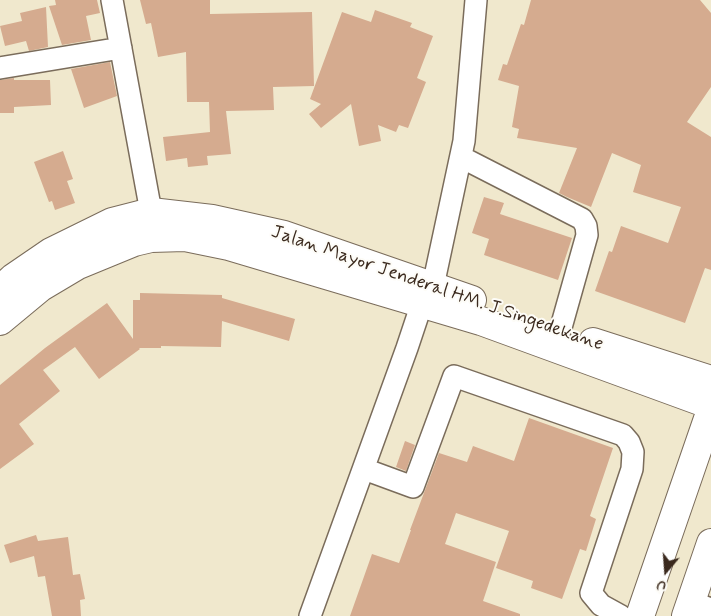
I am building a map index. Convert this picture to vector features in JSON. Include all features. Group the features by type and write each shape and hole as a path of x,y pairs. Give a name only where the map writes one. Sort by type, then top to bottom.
{"main road":[{"name":"Jalan Mayor Jenderal HM. J.Singedekane","path":"0,290 13,278 51,252 112,222 151,212 212,219 284,234 428,294 482,321 711,405"},
{"name":"Jalan Mayor Jenderal HM. J.Singedekane","path":"0,321 41,287 78,264 134,242 151,238 185,237 428,294 560,331 711,380"},
{"path":"640,616 711,410"},
{"path":"696,609 711,543"}],"street":[{"path":"112,0 151,212"},
{"path":"310,616 428,294 464,141 476,0"},
{"path":"0,68 120,48"},
{"path":"461,157 582,219 586,226 587,234 560,331"},
{"path":"364,469 414,487 454,376 623,435 629,442 633,452 632,468 592,593 601,605 621,616"}],"building":[{"path":"55,0 97,0 100,13 86,16 91,40 62,45 49,6 56,5"},
{"path":"140,0 210,0 210,14 312,12 314,86 273,87 274,110 226,111 231,154 207,156 208,165 188,167 187,158 166,161 163,137 210,132 209,102 187,102 186,52 158,57 151,23 146,24"},
{"path":"531,0 700,0 711,13 711,87 687,122 711,137 711,270 705,268 685,323 595,291 609,251 612,252 621,226 668,243 681,207 633,192 641,165 612,153 591,207 567,197 559,193 577,148 517,138 519,129 512,127 519,86 498,80 503,64 507,65 521,24 524,25"},
{"path":"46,7 48,47 29,51 26,41 5,46 0,26 22,21 20,13"},
{"path":"375,10 412,23 410,27 433,36 417,78 426,82 408,128 399,125 396,132 378,125 381,141 359,146 351,104 321,128 309,114 321,104 310,99 342,12 371,22"},
{"path":"110,62 117,96 84,108 71,69"},
{"path":"14,78 14,80 50,80 51,105 14,107 14,113 0,113 0,80"},
{"path":"63,151 73,179 67,181 75,203 55,210 52,201 49,202 34,162"},
{"path":"484,197 504,203 500,214 572,238 558,280 484,255 489,239 472,233"},
{"path":"140,293 222,295 222,298 295,319 289,341 222,321 221,347 161,346 161,348 139,348 99,379 75,347 43,370 60,391 19,424 34,444 0,469 0,385 45,348 107,303 133,339 133,300 140,300"},
{"path":"529,418 613,448 590,516 596,519 586,551 580,549 562,599 531,588 533,581 496,568 509,531 456,513 445,544 496,562 483,601 520,614 520,616 350,616 372,554 399,563 439,453 467,462 473,446 514,461"},
{"path":"405,441 415,445 406,471 396,467"},
{"path":"36,535 38,541 68,537 73,575 80,574 85,599 80,600 81,616 52,616 45,576 38,577 34,556 10,563 4,545"}]}
